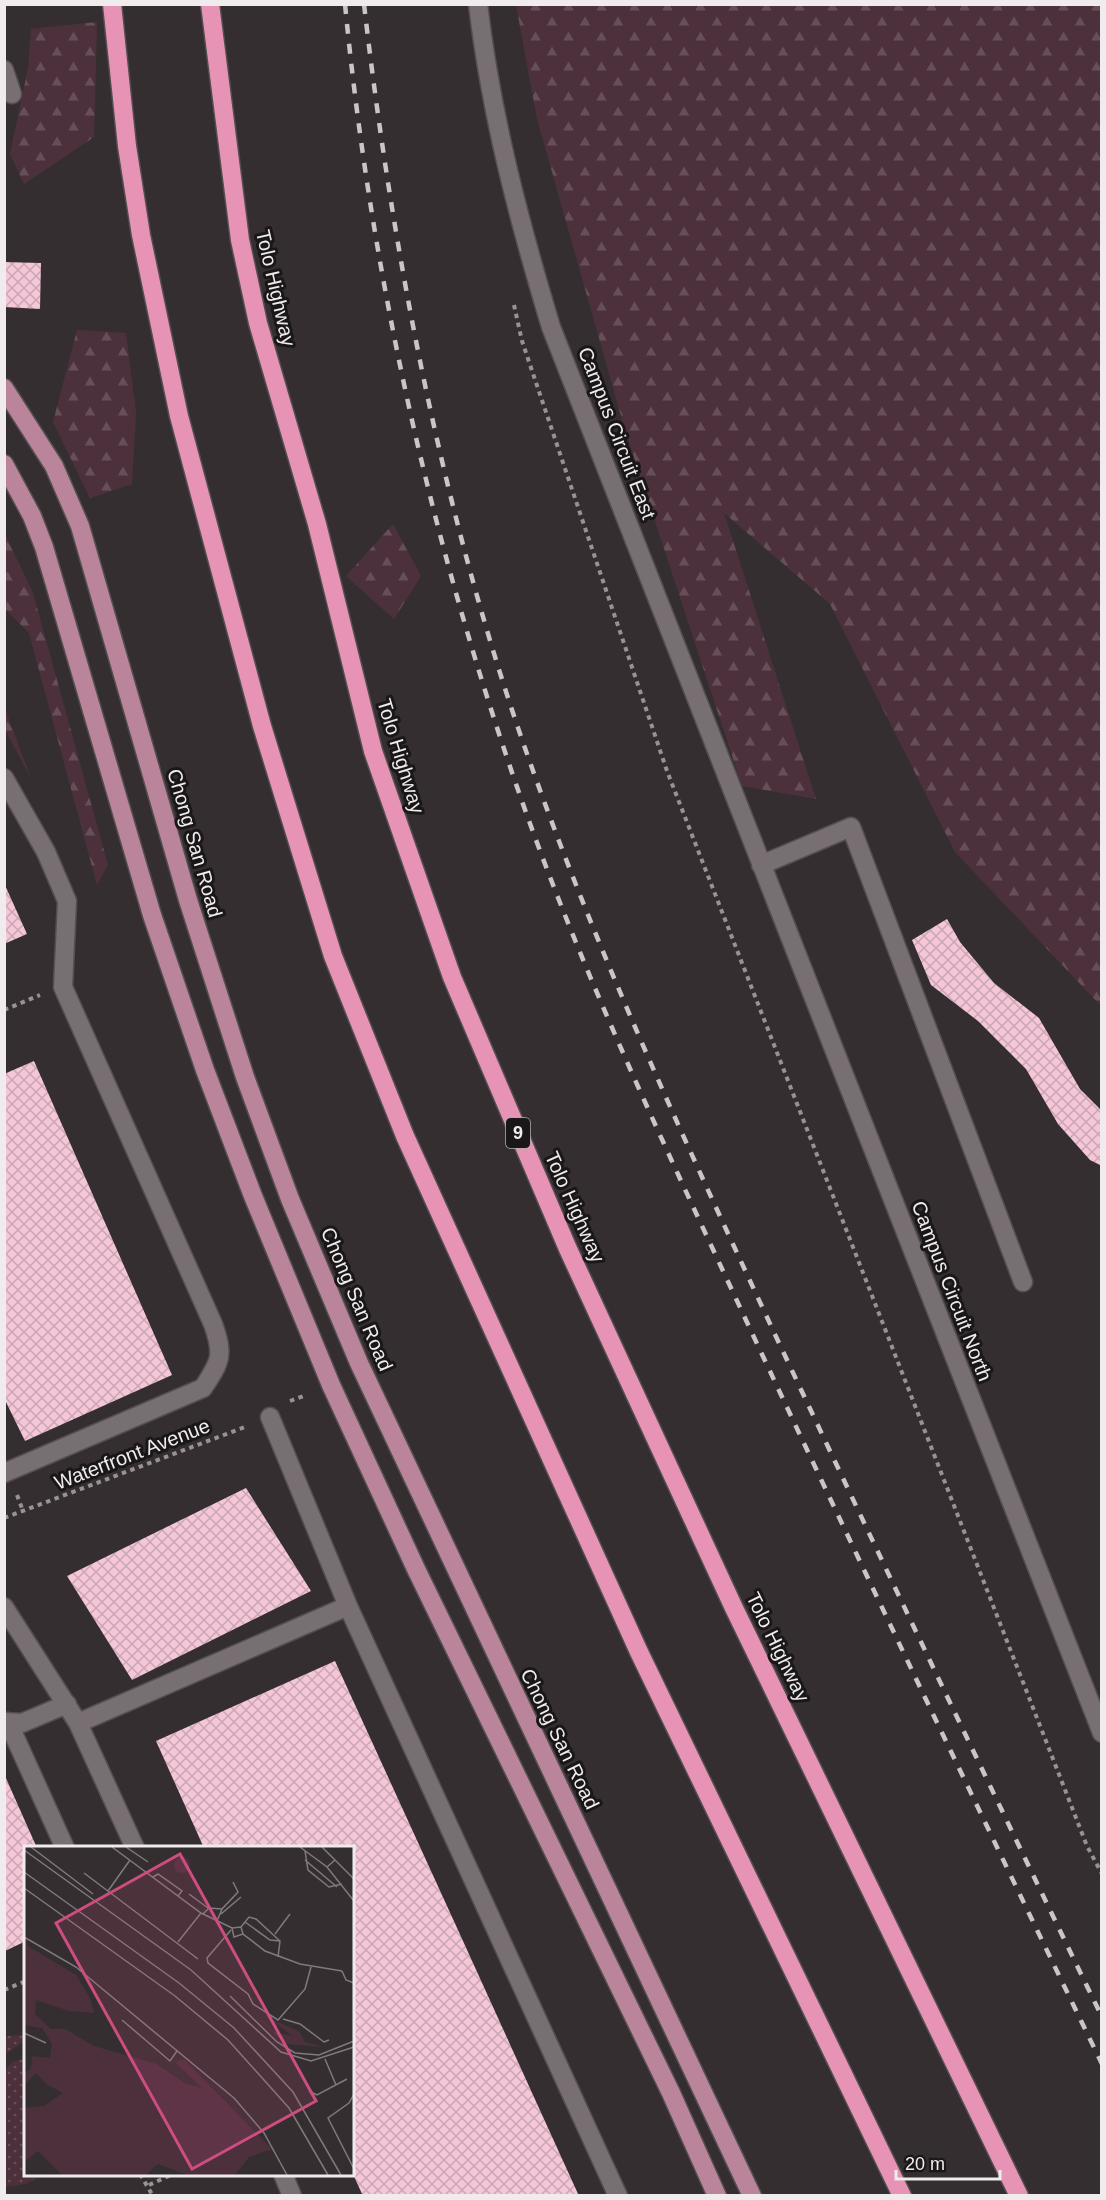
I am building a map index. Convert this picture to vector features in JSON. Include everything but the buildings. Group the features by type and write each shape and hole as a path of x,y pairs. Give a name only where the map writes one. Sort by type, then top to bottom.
{"highway":[{"path":"112,4 127,146 141,235 179,416 268,746 333,956 405,1137 639,1652 902,2196"},
{"name":"Tolo Highway","path":"210,4 240,240 258,323 317,524 373,751 452,977 568,1249 733,1606 1019,2196"}],"main road":[{"name":"Chong San Road","path":"4,388 54,466 80,526 188,900 245,1077 290,1199 358,1363 752,2196"},
{"path":"4,464 32,516 44,547 152,915 253,1196 332,1385 416,1569 671,2093 717,2196"}],"street":[{"name":"Campus Circuit East","path":"478,4 499,135 522,231 551,327 761,865"},
{"path":"4,70 12,94"},
{"path":"4,778 46,852 67,901 63,987 213,1324 221,1347 216,1368 203,1388 4,1473"},
{"path":"761,865 851,827 1023,1282"},
{"name":"Campus Circuit North","path":"761,865 1101,1733"},
{"path":"270,1417 348,1606 618,2196"},
{"path":"78,1723 348,1606"},
{"path":"4,1607 78,1723 134,1846"},
{"path":"64,1846 6,1722 22,1723 67,1704"},
{"path":"283,2176 292,2196"}],"path":[{"path":"512,295 522,341 667,771 1087,1846 1101,1874"},
{"path":"4,1010 63,987"},
{"name":"Waterfront Avenue","path":"4,1518 270,1417"},
{"path":"4,1990 24,1982"},
{"path":"141,2176 149,2185 153,2196"},
{"path":"149,2185 171,2176"}],"green space":[{"path":"516,5 1101,5 1101,1006 955,852 830,604 724,513 816,799 742,786 625,430 537,119"},
{"path":"97,22 94,137 24,184 10,154 28,68 31,29"},
{"path":"77,330 126,333 136,413 132,484 90,498 53,422"},
{"path":"393,524 421,576 394,619 346,576"},
{"path":"4,532 33,593 108,865 97,885 29,633 5,609"},
{"path":"5,709 30,776 5,730"},
{"path":"24,2035 24,2042 5,2054 5,2036"},
{"path":"24,2058 24,2176 42,2176 25,2184 5,2187 5,2069 13,2062"}],"railway":[{"path":"345,4 356,106 371,208 410,410 460,609 523,804 574,939 661,1137 839,1516 1102,2064"},
{"path":"364,4 388,181 419,358 438,445 484,619 538,786 601,947 706,1186 859,1512 1102,2017"}]}
